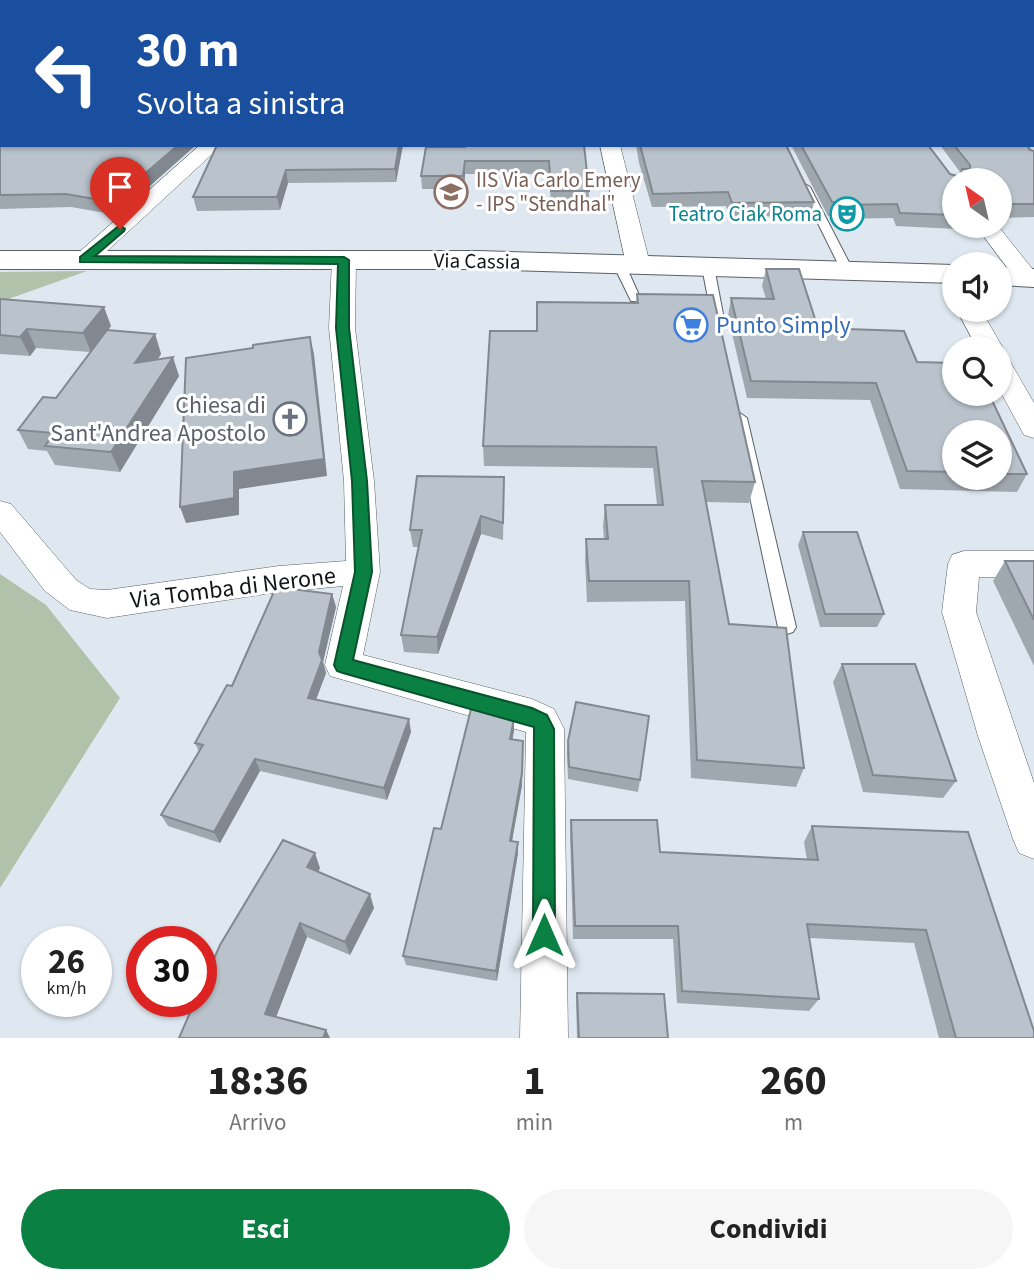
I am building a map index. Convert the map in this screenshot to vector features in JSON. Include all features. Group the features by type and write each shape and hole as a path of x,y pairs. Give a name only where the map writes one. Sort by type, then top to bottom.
{"main road":[{"name":"Via Cassia","path":"0,260 478,260 942,277"}],"street":[{"path":"84,260 210,147"},
{"path":"610,147 629,264"},
{"path":"995,238 1020,277"},
{"name":"Via Tomba di Nerone","path":"0,512 62,590 92,603 107,604 279,579 363,572 359,481 342,328 344,260"},
{"path":"1012,388 1034,428"},
{"path":"1034,564 964,564 959,612 997,736 1034,839"},
{"path":"363,572 343,665 532,716 541,721 545,729 544,1038"}],"lane":[{"path":"801,179 848,272"},
{"path":"629,264 635,298 674,299"},
{"path":"708,267 707,300 720,327"},
{"path":"738,409 787,627"}],"green space":[{"path":"87,271 0,302 0,272"},
{"path":"0,574 46,605 120,698 0,888"}],"building":[{"path":"0,147 176,147 112,202 66,194 0,195"},
{"path":"216,147 399,147 395,169 286,170 277,197 193,197"},
{"path":"426,147 584,147 589,191 551,191 549,161 465,161 463,176 421,176"},
{"path":"641,147 787,147 814,202 732,203 728,192 653,194"},
{"path":"802,147 930,147 945,168 942,168 942,215 900,213 897,204 840,205 839,202 832,202"},
{"path":"956,147 1028,147 1034,151 1034,204 1012,204 1012,168 970,168"},
{"path":"766,269 799,269 818,328 904,331 917,362 942,363 942,406 995,406 1001,420 942,420 942,472 907,471 876,383 751,381 731,298 774,299"},
{"path":"637,294 713,295 755,482 702,481 729,624 786,628 804,768 697,760 689,581 589,581 586,539 608,539 605,505 663,505 656,447 483,446 490,331 537,331 537,302 638,303"},
{"path":"0,299 104,307 83,333 27,329 20,337 0,335"},
{"path":"107,330 155,334 135,363 173,357 111,452 45,446 54,433 18,430 43,397 56,398"},
{"path":"310,337 324,459 234,472 234,498 180,507 186,358"},
{"path":"1012,442 1027,474 1012,474"},
{"path":"417,476 504,477 503,523 481,516 437,637 401,635 422,530 410,530"},
{"path":"803,532 857,532 884,614 825,614"},
{"path":"1005,561 1034,561 1034,620"},
{"path":"276,587 332,594 319,652 322,660 308,698 409,719 384,788 255,759 214,832 161,815 203,745 195,743 227,685 232,686"},
{"path":"842,664 915,664 956,781 873,775"},
{"path":"576,702 649,716 640,780 569,767 568,741"},
{"path":"471,709 514,719 510,739 523,741 522,773 510,841 518,842 496,971 403,956 434,828 441,829"},
{"path":"571,820 657,820 660,852 818,860 812,826 968,832 1034,1031 1034,1038 956,1038 926,930 807,924 819,999 682,991 678,926 575,926"},
{"path":"283,840 315,853 307,867 370,894 345,942 300,923 265,1014 326,1030 323,1038 179,1038 188,1017 217,1017 217,952"},
{"path":"577,993 664,994 668,1038 579,1038"}],"place":[{"name":"IIS Via Carlo Emery - IPS \"Stendhal\"","path":"451,192"},
{"name":"Teatro Ciak Roma","path":"847,214"},
{"name":"Punto Simply","path":"691,325"},
{"name":"Chiesa di Sant'Andrea Apostolo","path":"290,419"}],"route":[{"path":"120,229 84,260 344,260 342,328 359,481 363,572 343,665 532,716 541,721 545,729 544,935"}]}
